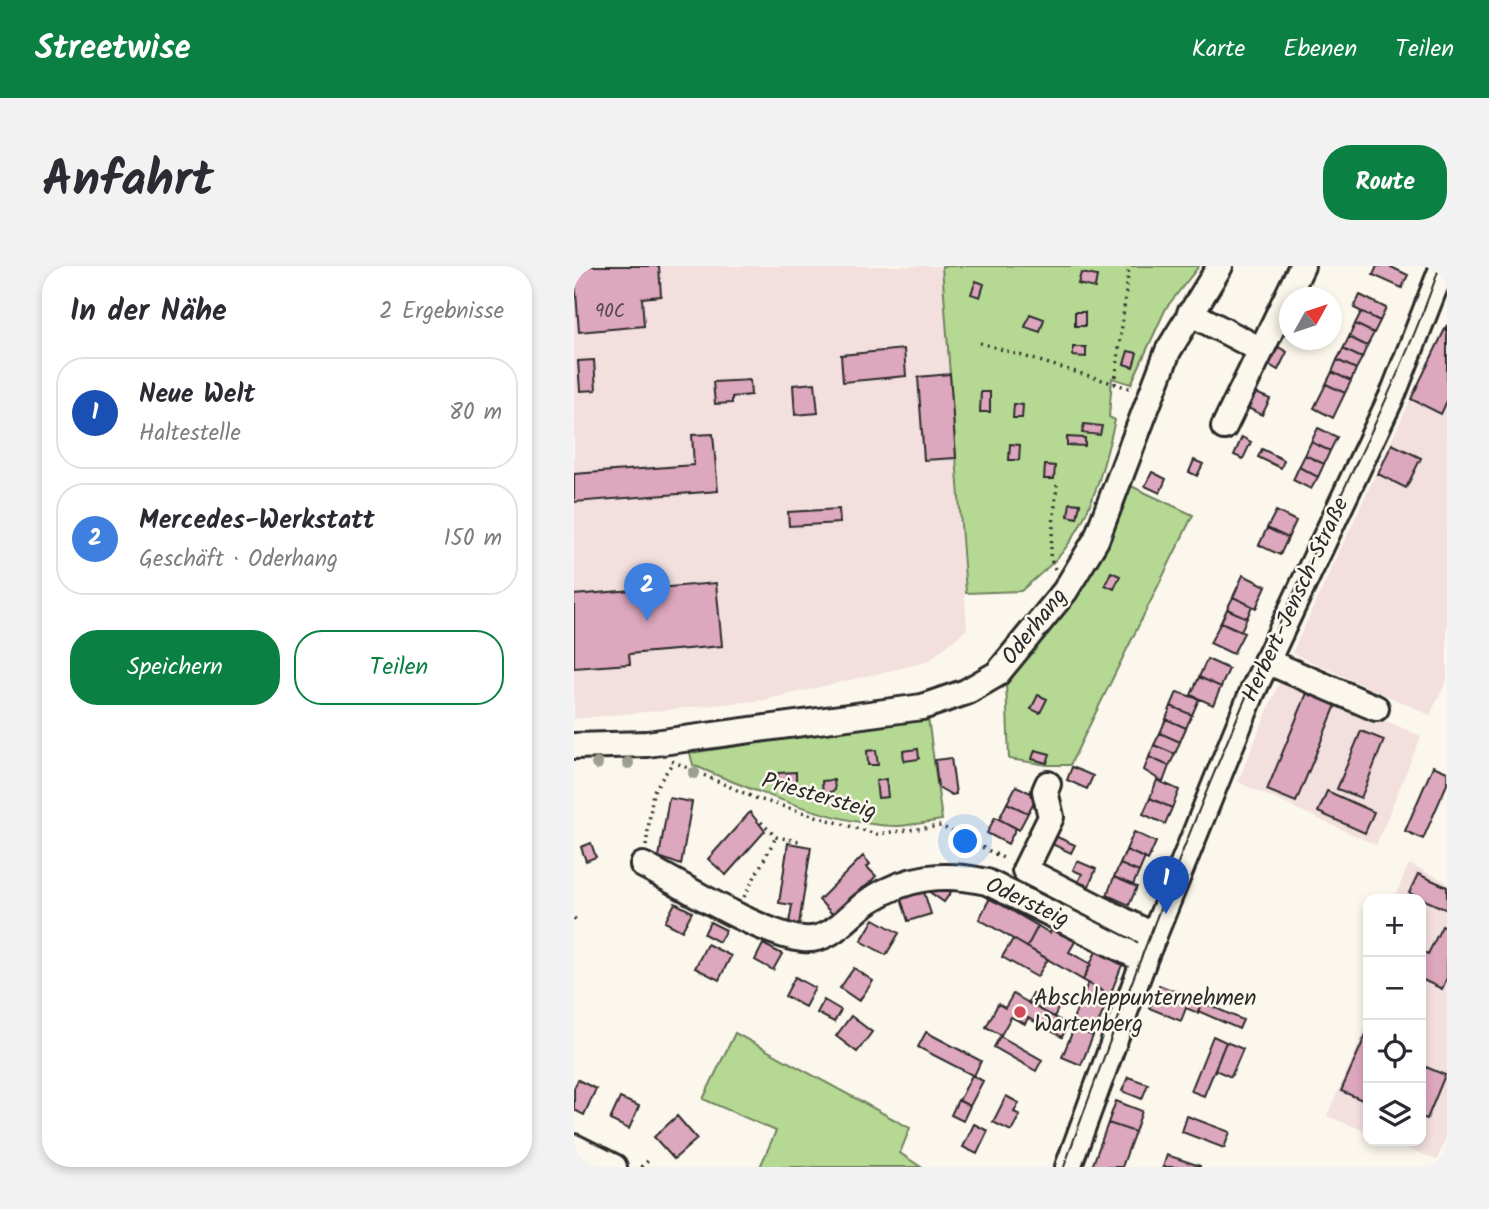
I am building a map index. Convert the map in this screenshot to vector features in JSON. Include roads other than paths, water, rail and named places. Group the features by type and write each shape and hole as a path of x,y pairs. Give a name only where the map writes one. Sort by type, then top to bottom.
{"street":[{"name":"Oderhang","path":"574,746 647,744 922,706 966,692 997,674 1065,591 1096,540 1168,351 1220,266"},
{"path":"1224,427 1302,266"},
{"name":"Herbert-Jensch-Straße","path":"1068,1167 1143,960 1266,661 1393,394 1439,305 1443,266"},
{"path":"1190,313 1261,350"},
{"path":"1266,661 1376,708"},
{"path":"1048,784 1045,791 1051,817 1025,870 1154,936"},
{"name":"Odersteig","path":"643,865 770,930 801,939 817,938 837,928 869,901 902,882 932,876 959,875 987,882 1143,960"},
{"path":"574,1147 614,1167"}],"tram line":[{"path":"1064,1167 1150,934 1219,761 1267,649 1396,377 1440,266"}],"place":[{"name":"Mercedes-Werkstatt","path":"647,621"},
{"name":"Neue Welt","path":"1166,914"},
{"name":"Abschleppunternehmen Wartenberg","path":"1020,1012"}]}
